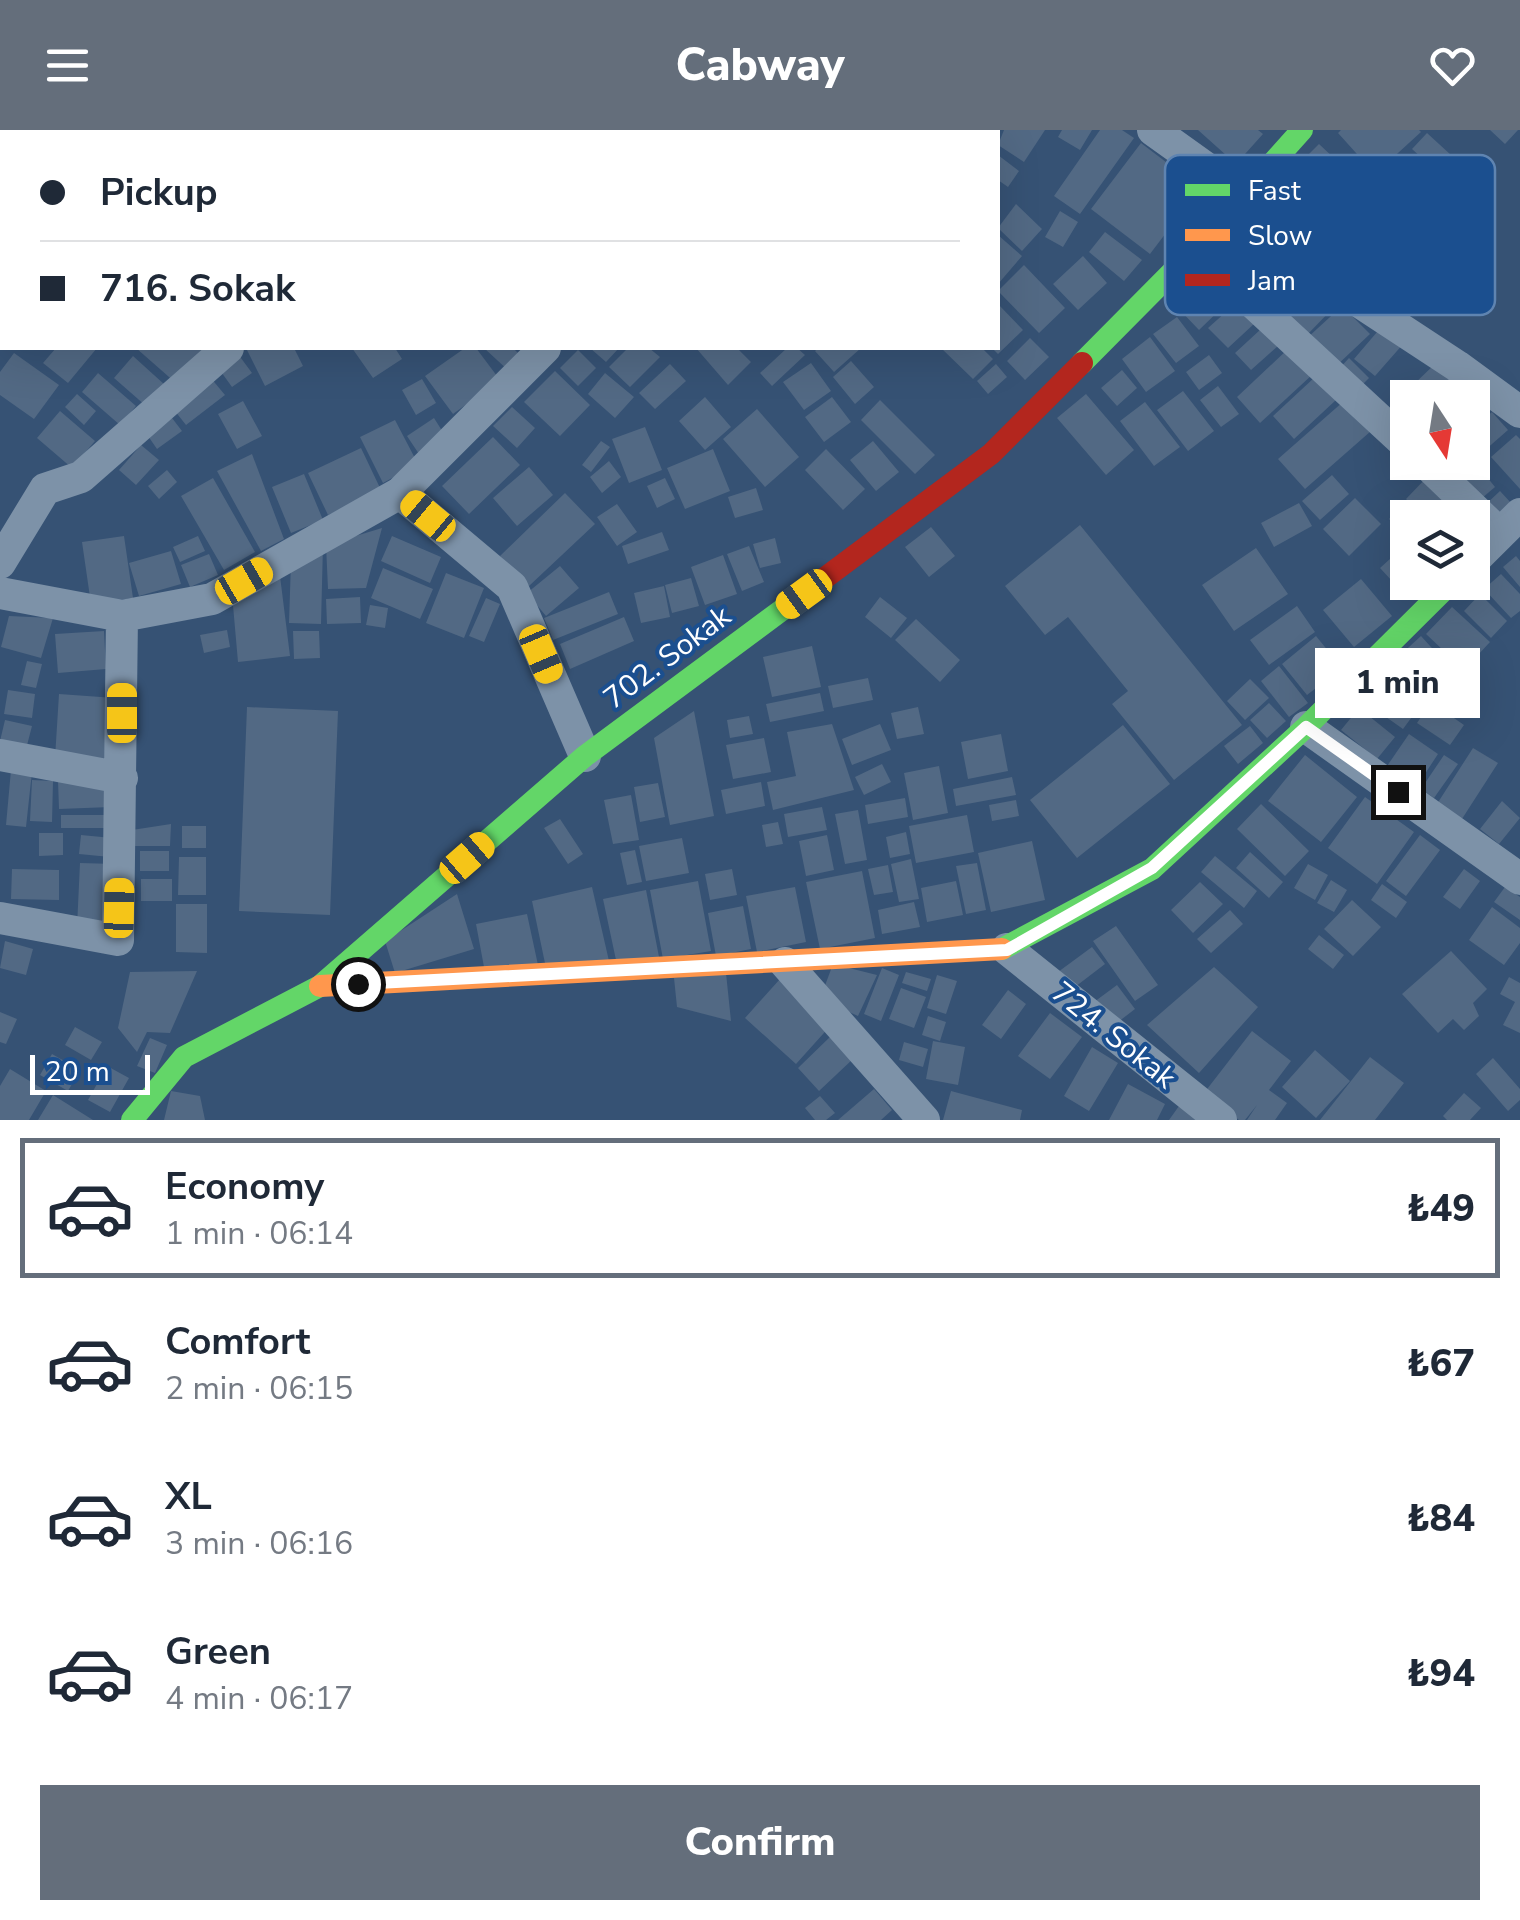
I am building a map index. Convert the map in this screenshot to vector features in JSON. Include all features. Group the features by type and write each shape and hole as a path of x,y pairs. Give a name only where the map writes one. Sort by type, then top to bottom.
{"street":[{"path":"1152,130 1180,155"},
{"name":"702. Sokak","path":"1278,155 1302,130"},
{"name":"702. Sokak","path":"132,1120 184,1057 320,986 585,756 991,454 1165,279"},
{"path":"1266,315 1390,429"},
{"path":"1387,315 1520,412"},
{"path":"0,564 46,489 80,477 226,350"},
{"path":"0,592 122,616 212,598 400,493 544,350"},
{"path":"1450,480 1510,524 1490,544"},
{"path":"400,493 512,587 585,756"},
{"path":"320,986 1007,950 1152,868 1306,727 1434,600"},
{"path":"0,918 118,940 122,616"},
{"path":"1306,727 1520,878"},
{"path":"0,755 122,778"},
{"name":"724. Sokak","path":"1007,950 1221,1120"},
{"path":"785,963 924,1120"}],"building":[{"path":"1004,130 1045,130 1024,162 1000,146"},
{"path":"1062,130 1092,130 1080,150 1058,137"},
{"path":"1100,130 1122,130 1134,138 1080,214 1054,196"},
{"path":"1198,130 1258,130 1263,134 1244,155 1226,155"},
{"path":"1490,130 1518,130 1505,144"},
{"path":"1421,132 1396,155 1358,155 1338,133"},
{"path":"1427,133 1451,155 1419,155 1412,149"},
{"path":"1141,143 1165,161 1165,234 1150,254 1091,209"},
{"path":"1319,144 1331,155 1308,155"},
{"path":"1000,157 1019,171 1008,187 1000,181"},
{"path":"1016,204 1042,229 1022,251 1000,225"},
{"path":"1060,211 1078,222 1063,247 1045,237"},
{"path":"1105,232 1142,260 1124,281 1089,252"},
{"path":"1000,237 1022,256 1000,282"},
{"path":"1083,256 1107,283 1078,310 1053,284"},
{"path":"1024,265 1065,308 1039,333 1000,289"},
{"path":"1000,306 1023,330 998,354 994,350 1000,350"},
{"path":"1185,315 1214,315 1199,330"},
{"path":"1223,315 1247,315 1255,323 1228,348 1208,328"},
{"path":"1282,315 1326,315 1305,337"},
{"path":"1332,315 1351,315 1370,334 1334,368 1306,339"},
{"path":"1177,317 1199,346 1176,363 1153,334"},
{"path":"1383,325 1404,343 1375,376 1354,359"},
{"path":"1261,329 1278,346 1251,370 1235,353"},
{"path":"1150,337 1175,371 1146,392 1122,359"},
{"path":"1030,338 1049,357 1025,380 1007,361"},
{"path":"1289,348 1313,374 1260,423 1237,397"},
{"path":"54,350 95,350 68,383 43,363"},
{"path":"138,350 207,350 177,384"},
{"path":"247,350 295,350 303,366 265,386"},
{"path":"353,350 396,350 402,359 373,378"},
{"path":"462,350 478,350 500,380 453,414 425,376"},
{"path":"486,350 515,350 524,359 511,373"},
{"path":"578,350 596,368 578,386 560,368"},
{"path":"592,350 617,350 606,362"},
{"path":"626,350 651,350 660,357 630,387 609,367"},
{"path":"698,350 739,350 751,362 728,385"},
{"path":"785,350 799,350 805,355 772,386 760,373"},
{"path":"816,350 859,350 834,372"},
{"path":"943,350 984,350 993,359 973,379"},
{"path":"14,353 59,385 34,419 0,395 0,372"},
{"path":"238,354 252,373 232,387 219,369"},
{"path":"1209,355 1222,373 1199,390 1186,372"},
{"path":"133,356 165,385 146,406 114,378"},
{"path":"1349,358 1369,378 1357,390 1337,371"},
{"path":"851,361 874,387 855,404 833,377"},
{"path":"811,363 831,391 804,410 783,382"},
{"path":"1436,363 1453,380 1418,380"},
{"path":"670,364 686,381 655,409 639,393"},
{"path":"996,364 1007,377 988,394 977,381"},
{"path":"1122,370 1137,388 1117,406 1101,388"},
{"path":"555,371 590,405 560,436 524,402"},
{"path":"98,373 136,406 120,425 82,392"},
{"path":"605,373 634,397 615,418 588,394"},
{"path":"210,377 225,395 186,425 171,406"},
{"path":"1315,377 1336,400 1294,439 1273,416"},
{"path":"422,379 436,403 416,415 402,390"},
{"path":"1218,386 1239,414 1221,427 1200,400"},
{"path":"1183,391 1214,431 1188,451 1157,410"},
{"path":"77,394 96,411 84,425 65,407"},
{"path":"1086,394 1134,450 1106,475 1057,418"},
{"path":"705,397 731,427 705,450 679,421"},
{"path":"832,397 851,422 824,442 805,417"},
{"path":"880,400 935,455 915,474 861,420"},
{"path":"243,401 262,436 237,449 218,414"},
{"path":"1344,401 1371,431 1305,489 1278,459"},
{"path":"1145,402 1180,447 1154,466 1120,421"},
{"path":"512,407 535,428 517,448 493,426"},
{"path":"757,409 799,457 765,487 723,439"},
{"path":"60,411 95,441 72,468 37,438"},
{"path":"1490,414 1508,430 1490,446"},
{"path":"172,418 182,431 157,449 148,436"},
{"path":"434,418 446,437 419,454 407,436"},
{"path":"395,420 418,464 383,483 360,437"},
{"path":"645,427 662,470 629,483 612,439"},
{"path":"1516,435 1520,439 1520,489 1491,457"},
{"path":"493,437 520,465 469,514 442,486"},
{"path":"601,441 610,447 591,472 582,465"},
{"path":"873,441 899,472 876,491 850,460"},
{"path":"141,445 159,460 136,485 119,470"},
{"path":"361,448 381,490 328,515 308,473"},
{"path":"713,449 730,491 685,509 667,468"},
{"path":"826,449 865,489 843,510 805,470"},
{"path":"252,454 284,539 261,551 217,471"},
{"path":"609,461 621,477 602,493 590,477"},
{"path":"529,467 553,495 517,526 493,498"},
{"path":"167,470 177,482 159,499 148,486"},
{"path":"304,474 323,520 291,533 272,487"},
{"path":"1332,475 1349,494 1320,520 1302,501"},
{"path":"213,478 255,552 224,570 181,496"},
{"path":"665,478 675,499 657,508 647,486"},
{"path":"1424,480 1432,480 1453,500 1407,500"},
{"path":"1455,480 1489,480 1495,487 1480,500 1472,500"},
{"path":"756,488 763,510 735,518 728,497"},
{"path":"1500,491 1512,504 1495,520 1490,515 1490,500"},
{"path":"565,493 595,524 529,586 500,556"},
{"path":"1355,498 1381,524 1349,556 1323,529"},
{"path":"1299,503 1312,526 1274,547 1261,523"},
{"path":"617,504 637,532 617,546 597,517"},
{"path":"1080,525 1242,725 1174,780 1112,704 1128,691 1068,617 1045,635 1005,586"},
{"path":"931,527 955,556 929,577 905,547"},
{"path":"382,528 366,588 328,589 326,545"},
{"path":"662,532 669,550 628,564 622,546"},
{"path":"124,536 133,598 91,604 82,542"},
{"path":"198,536 205,551 180,562 173,547"},
{"path":"392,536 441,557 430,583 381,561"},
{"path":"775,538 781,563 760,568 753,544"},
{"path":"323,545 321,624 289,623 291,561"},
{"path":"749,546 764,582 742,591 727,554"},
{"path":"1256,548 1288,594 1234,631 1202,585"},
{"path":"171,551 181,584 139,596 129,563"},
{"path":"209,554 218,575 190,587 181,565"},
{"path":"723,555 737,594 705,605 691,567"},
{"path":"1516,556 1520,561 1520,587 1503,567"},
{"path":"1390,559 1390,579 1380,568"},
{"path":"560,566 579,588 546,616 527,593"},
{"path":"383,568 433,589 420,619 371,598"},
{"path":"446,573 484,588 464,638 426,623"},
{"path":"1501,574 1520,594 1520,611 1511,618 1490,595 1490,584"},
{"path":"280,576 290,656 238,662 232,594"},
{"path":"691,578 699,606 672,613 665,585"},
{"path":"1361,579 1392,616 1354,647 1323,610"},
{"path":"664,586 670,617 641,623 634,593"},
{"path":"609,592 618,614 553,640 544,618"},
{"path":"360,597 361,623 327,624 326,599"},
{"path":"880,597 907,618 891,638 865,617"},
{"path":"486,598 500,604 484,642 469,636"},
{"path":"1474,600 1486,600 1507,621 1491,638 1464,611"},
{"path":"370,605 388,608 385,628 366,625"},
{"path":"1297,606 1315,632 1269,665 1250,640"},
{"path":"1452,607 1490,642 1464,670 1426,634"},
{"path":"9,616 53,618 41,658 1,647"},
{"path":"624,617 634,641 570,669 560,644"},
{"path":"916,619 960,660 940,682 895,640"},
{"path":"227,630 230,647 204,653 200,635"},
{"path":"104,631 106,669 58,673 55,634"},
{"path":"293,631 319,631 320,658 294,659"},
{"path":"1316,636 1342,668 1307,695 1282,664"},
{"path":"1421,636 1441,658 1406,690 1386,668"},
{"path":"812,646 821,687 772,697 763,657"},
{"path":"27,661 42,664 36,688 21,685"},
{"path":"1279,666 1308,703 1289,717 1261,681"},
{"path":"1376,675 1420,706 1403,729 1359,698"},
{"path":"868,678 873,700 833,708 828,686"},
{"path":"1250,679 1269,698 1245,720 1227,701"},
{"path":"8,690 35,694 32,718 4,714"},
{"path":"820,693 824,711 770,722 766,704"},
{"path":"59,694 115,698 110,762 55,758"},
{"path":"1431,702 1464,725 1450,745 1417,723"},
{"path":"1269,703 1286,721 1267,738 1250,720"},
{"path":"247,707 338,711 330,915 239,911"},
{"path":"918,707 924,734 897,739 891,713"},
{"path":"1359,708 1395,737 1377,759 1341,730"},
{"path":"694,711 714,816 670,825 654,738"},
{"path":"749,716 753,734 730,738 727,720"},
{"path":"5,720 32,726 25,753 0,741"},
{"path":"832,724 854,790 773,810 767,782 796,776 787,732"},
{"path":"880,724 891,750 852,765 842,739"},
{"path":"1123,725 1170,784 1077,858 1030,800"},
{"path":"1250,726 1263,743 1238,764 1224,746"},
{"path":"1001,734 1008,771 968,779 961,742"},
{"path":"1409,734 1438,754 1415,789 1385,769"},
{"path":"764,738 771,772 733,779 726,745"},
{"path":"1473,748 1498,763 1460,822 1435,807"},
{"path":"1305,755 1357,797 1321,842 1268,801"},
{"path":"1444,755 1458,764 1434,798 1421,789"},
{"path":"882,764 891,782 864,795 855,777"},
{"path":"939,766 948,813 913,820 904,773"},
{"path":"11,770 32,772 26,827 6,825"},
{"path":"1012,777 1016,795 956,806 953,789"},
{"path":"110,779 111,807 59,809 58,781"},
{"path":"32,780 53,781 52,822 30,821"},
{"path":"761,782 765,806 726,814 721,790"},
{"path":"658,783 665,817 640,822 634,787"},
{"path":"631,795 639,840 613,844 604,800"},
{"path":"1365,797 1414,832 1377,884 1328,848"},
{"path":"905,798 908,817 868,824 865,805"},
{"path":"1016,800 1019,816 992,821 989,805"},
{"path":"1502,801 1520,818 1499,844 1480,829"},
{"path":"1261,804 1309,851 1285,876 1237,829"},
{"path":"822,807 827,830 788,837 784,814"},
{"path":"858,810 867,860 845,864 835,814"},
{"path":"61,815 110,815 110,828 61,828"},
{"path":"967,815 974,852 916,863 909,826"},
{"path":"560,819 583,854 568,864 544,828"},
{"path":"778,822 783,844 766,847 762,825"},
{"path":"171,824 170,846 132,846 132,830"},
{"path":"182,826 206,826 206,848 182,848"},
{"path":"906,832 910,854 890,858 886,837"},
{"path":"39,833 63,833 63,855 39,856"},
{"path":"81,835 112,838 110,857 79,854"},
{"path":"827,835 834,870 806,876 799,841"},
{"path":"1420,835 1440,850 1406,896 1386,881"},
{"path":"682,838 689,873 646,881 639,846"},
{"path":"1032,841 1045,900 991,912 978,853"},
{"path":"635,850 642,882 627,885 620,853"},
{"path":"140,851 169,851 169,871 140,871"},
{"path":"1250,852 1283,882 1269,898 1236,868"},
{"path":"1215,856 1257,891 1244,908 1201,872"},
{"path":"179,857 206,857 206,895 178,895"},
{"path":"911,859 919,899 899,902 891,864"},
{"path":"80,863 115,864 112,929 77,927"},
{"path":"977,863 986,910 966,914 956,866"},
{"path":"1308,864 1328,875 1315,900 1294,888"},
{"path":"888,865 893,892 874,895 868,869"},
{"path":"12,869 59,870 59,900 11,899"},
{"path":"732,869 737,895 710,900 705,874"},
{"path":"1464,869 1480,881 1460,909 1443,897"},
{"path":"862,871 875,938 820,949 806,882"},
{"path":"141,879 172,879 172,901 141,901"},
{"path":"1331,880 1347,890 1334,912 1317,903"},
{"path":"698,881 711,951 663,959 650,890"},
{"path":"956,881 963,915 927,922 921,888"},
{"path":"1200,882 1223,904 1193,933 1171,910"},
{"path":"1382,884 1407,902 1396,918 1371,900"},
{"path":"592,887 609,961 546,968 532,901"},
{"path":"795,887 806,942 757,952 746,896"},
{"path":"1505,887 1520,897 1520,920 1494,902"},
{"path":"646,890 660,962 616,960 603,899"},
{"path":"457,894 474,949 395,973 385,941"},
{"path":"1352,900 1381,927 1353,956 1324,929"},
{"path":"914,902 920,927 882,934 878,910"},
{"path":"176,904 207,904 207,953 176,952"},
{"path":"743,906 751,949 716,956 708,913"},
{"path":"1492,907 1520,928 1520,943 1504,965 1469,940"},
{"path":"1230,910 1243,924 1211,953 1197,939"},
{"path":"527,914 538,965 484,967 476,924"},
{"path":"1116,926 1158,985 1135,1001 1093,941"},
{"path":"1319,935 1344,955 1333,969 1308,949"},
{"path":"5,941 33,949 26,975 0,968"},
{"path":"1092,947 1105,964 1071,990 1058,972"},
{"path":"1451,951 1487,989 1473,1003 1479,1016 1464,1030 1453,1019 1438,1033 1402,994"},
{"path":"833,964 877,975 858,1016 820,999"},
{"path":"1214,967 1258,1007 1199,1073 1147,1025"},
{"path":"882,968 899,975 881,1021 864,1014"},
{"path":"197,971 170,1033 147,1032 137,1052 118,1028 130,972"},
{"path":"906,972 931,979 927,991 902,983"},
{"path":"726,973 731,1021 677,1007 674,978"},
{"path":"937,975 957,981 946,1014 927,1008"},
{"path":"1509,977 1520,983 1520,1033 1503,1025 1515,1002 1500,994"},
{"path":"780,979 832,1024 796,1064 745,1018"},
{"path":"1117,985 1135,1009 1109,1029 1090,1005"},
{"path":"901,988 926,997 914,1028 889,1019"},
{"path":"1008,990 1026,1004 1001,1039 982,1025"},
{"path":"0,1012 17,1019 6,1044 0,1042"},
{"path":"1050,1013 1082,1037 1050,1079 1018,1056"},
{"path":"928,1016 946,1022 940,1041 922,1035"},
{"path":"75,1027 102,1042 91,1060 65,1045"},
{"path":"1252,1031 1291,1061 1269,1090 1287,1103 1275,1120 1247,1120 1257,1105 1245,1120 1239,1120 1204,1093"},
{"path":"832,1035 854,1058 819,1091 798,1068"},
{"path":"150,1038 167,1045 155,1073 137,1066"},
{"path":"933,1041 965,1047 958,1085 926,1079"},
{"path":"904,1042 928,1049 923,1067 899,1060"},
{"path":"1092,1047 1118,1063 1089,1111 1064,1096"},
{"path":"1315,1050 1350,1081 1316,1118 1282,1087"},
{"path":"52,1054 80,1070 68,1091 40,1075"},
{"path":"1370,1057 1404,1083 1375,1120 1320,1120"},
{"path":"1493,1058 1520,1089 1520,1100 1508,1111 1476,1074"},
{"path":"107,1066 129,1078 110,1112 88,1100"},
{"path":"10,1069 46,1091 29,1120 0,1120 0,1086"},
{"path":"1128,1084 1165,1104 1157,1120 1109,1120"},
{"path":"874,1089 892,1110 881,1120 838,1120"},
{"path":"171,1091 200,1096 205,1120 164,1120"},
{"path":"951,1091 1022,1110 1020,1120 943,1120"},
{"path":"1464,1093 1481,1108 1470,1120 1447,1120 1443,1116"},
{"path":"53,1095 93,1120 38,1120"},
{"path":"820,1096 835,1113 826,1120 815,1120 805,1108"},
{"path":"1179,1106 1200,1120 1169,1120"}],"traffic: fast":[{"path":"1280,155 1302,130"},
{"path":"1082,363 1165,279"},
{"path":"132,1120 184,1057 320,986 585,756 798,598"},
{"path":"1002,949 1152,869 1306,727 1434,600"}],"traffic: slow":[{"path":"320,986 1002,949"}],"traffic: jam":[{"path":"798,598 991,454 1082,363"}],"route":[{"path":"358,984 1007,950 1152,868 1306,727 1398,792"}]}
